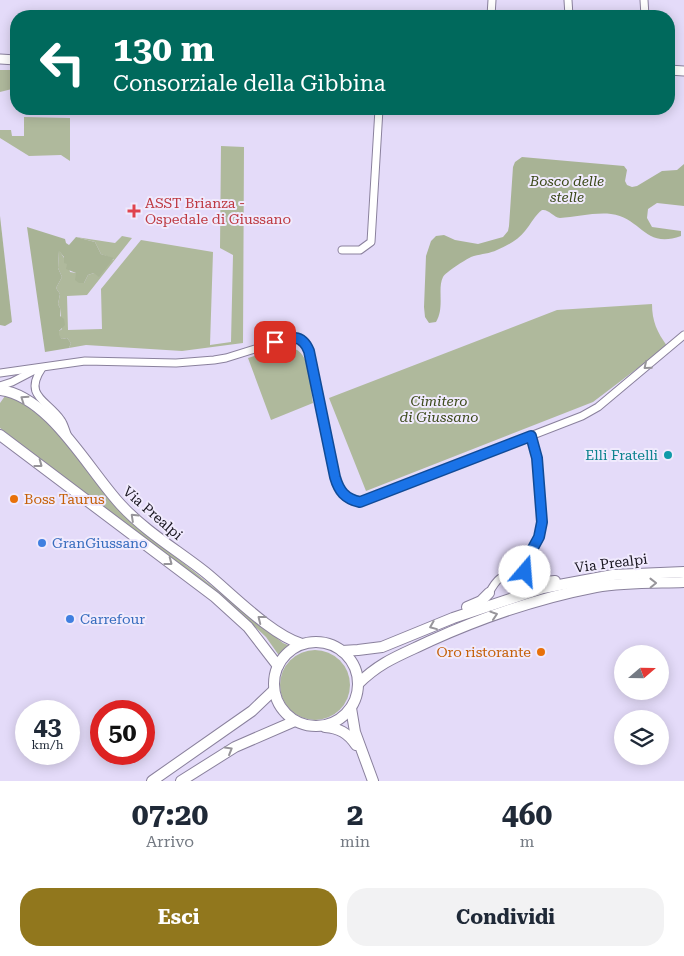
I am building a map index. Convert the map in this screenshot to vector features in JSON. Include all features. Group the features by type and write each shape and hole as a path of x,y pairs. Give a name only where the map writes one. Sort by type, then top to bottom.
{"main road":[{"name":"Via Prealpi","path":"0,390 14,392 39,409 67,437 108,490 140,523 272,627 302,644"},
{"name":"Via Prealpi","path":"0,434 215,597 248,627 278,666"},
{"path":"520,572 546,582 566,579 578,580"},
{"name":"Via Prealpi","path":"342,650 382,647 453,618 543,588 578,580 638,573 684,572"},
{"name":"Via Prealpi","path":"358,684 372,670 395,657 484,618 524,605 597,587 684,582"},
{"path":"453,618 465,608 481,601 489,593"},
{"path":"322,726 338,720 351,708 358,693 357,672 351,660 342,650 331,644 319,642 302,644 288,652 278,666 274,680 274,690 278,702 285,713 295,721 304,725 334,727 345,732 354,741 363,755"},
{"path":"152,780 252,710 274,690"},
{"path":"351,708 355,732 373,781"},
{"path":"184,779 234,747 295,721"}],"street":[{"path":"342,250 360,250 371,242 379,115"},
{"path":"0,373 85,361 176,363 214,360 290,338 298,338 306,343 309,351 326,438 339,488 345,496 360,502 582,416 598,407 684,335"},
{"path":"0,386 39,368"},
{"path":"39,368 34,383 36,396 60,418 67,437"},
{"path":"489,593 497,579 520,572 539,537 542,522 537,458 531,436"}],"green space":[{"path":"0,70 10,70 10,90 0,92"},
{"path":"24,117 70,118 70,161 61,155 29,156 0,138 0,130 11,130 12,136 24,136"},
{"path":"221,146 244,147 243,343 182,351 86,345 69,348 71,343 67,338 62,339 59,336 59,331 62,329 58,304 60,294 56,288 62,277 58,268 59,250 68,264 70,272 76,273 84,283 88,275 114,259 101,254 95,242 76,237 115,243 122,236 132,238 87,295 67,296 68,330 102,329 101,289 141,240 213,252 210,345 231,342 233,255 220,248"},
{"name":"Bosco delle stelle","path":"522,157 624,166 627,170 625,181 627,185 632,187 662,171 677,170 684,164 684,206 657,203 648,209 647,218 652,227 681,231 681,236 659,239 651,236 630,221 611,214 560,218 542,210 522,234 512,242 494,251 471,257 443,277 439,316 436,322 429,323 425,317 424,307 426,256 431,241 436,236 444,235 455,240 478,244 503,237 508,231 509,226 513,167 515,162"},
{"path":"0,216 12,322 5,326 0,325"},
{"path":"27,227 65,239 69,245 76,237 95,242 101,254 114,258 99,277 94,273 88,275 84,283 79,283 75,280 76,273 66,269 67,264 64,263 64,257 59,251 58,268 62,277 56,288 60,294 58,304 60,316 64,319 65,325 59,331 59,335 62,339 67,338 71,343 69,348 45,352"},
{"name":"Cimitero di Giussano","path":"652,304 656,326 667,346 593,402 366,491 329,398 557,310"},
{"path":"285,347 294,348 305,359 310,377 313,403 271,420 248,358"},
{"path":"5,396 18,398 49,422 137,526 283,643 290,646 280,657 266,637 252,624 0,428 0,403"},
{"path":"308,650 322,650 335,656 344,665 350,678 348,698 340,710 322,720 308,720 295,714 286,705 280,692 280,678 286,665 295,656"}],"place":[{"name":"ASST Brianza - Ospedale di Giussano","path":"134,211"},
{"name":"Elli Fratelli","path":"668,455"},
{"name":"Boss Taurus","path":"14,499"},
{"name":"GranGiussano","path":"42,543"},
{"name":"Carrefour","path":"70,619"},
{"name":"Oro ristorante","path":"541,652"}],"route":[{"path":"275,342 298,338 306,343 335,477 339,488 345,496 352,500 360,502 531,436 537,458 542,530 520,572 525,572"}]}
